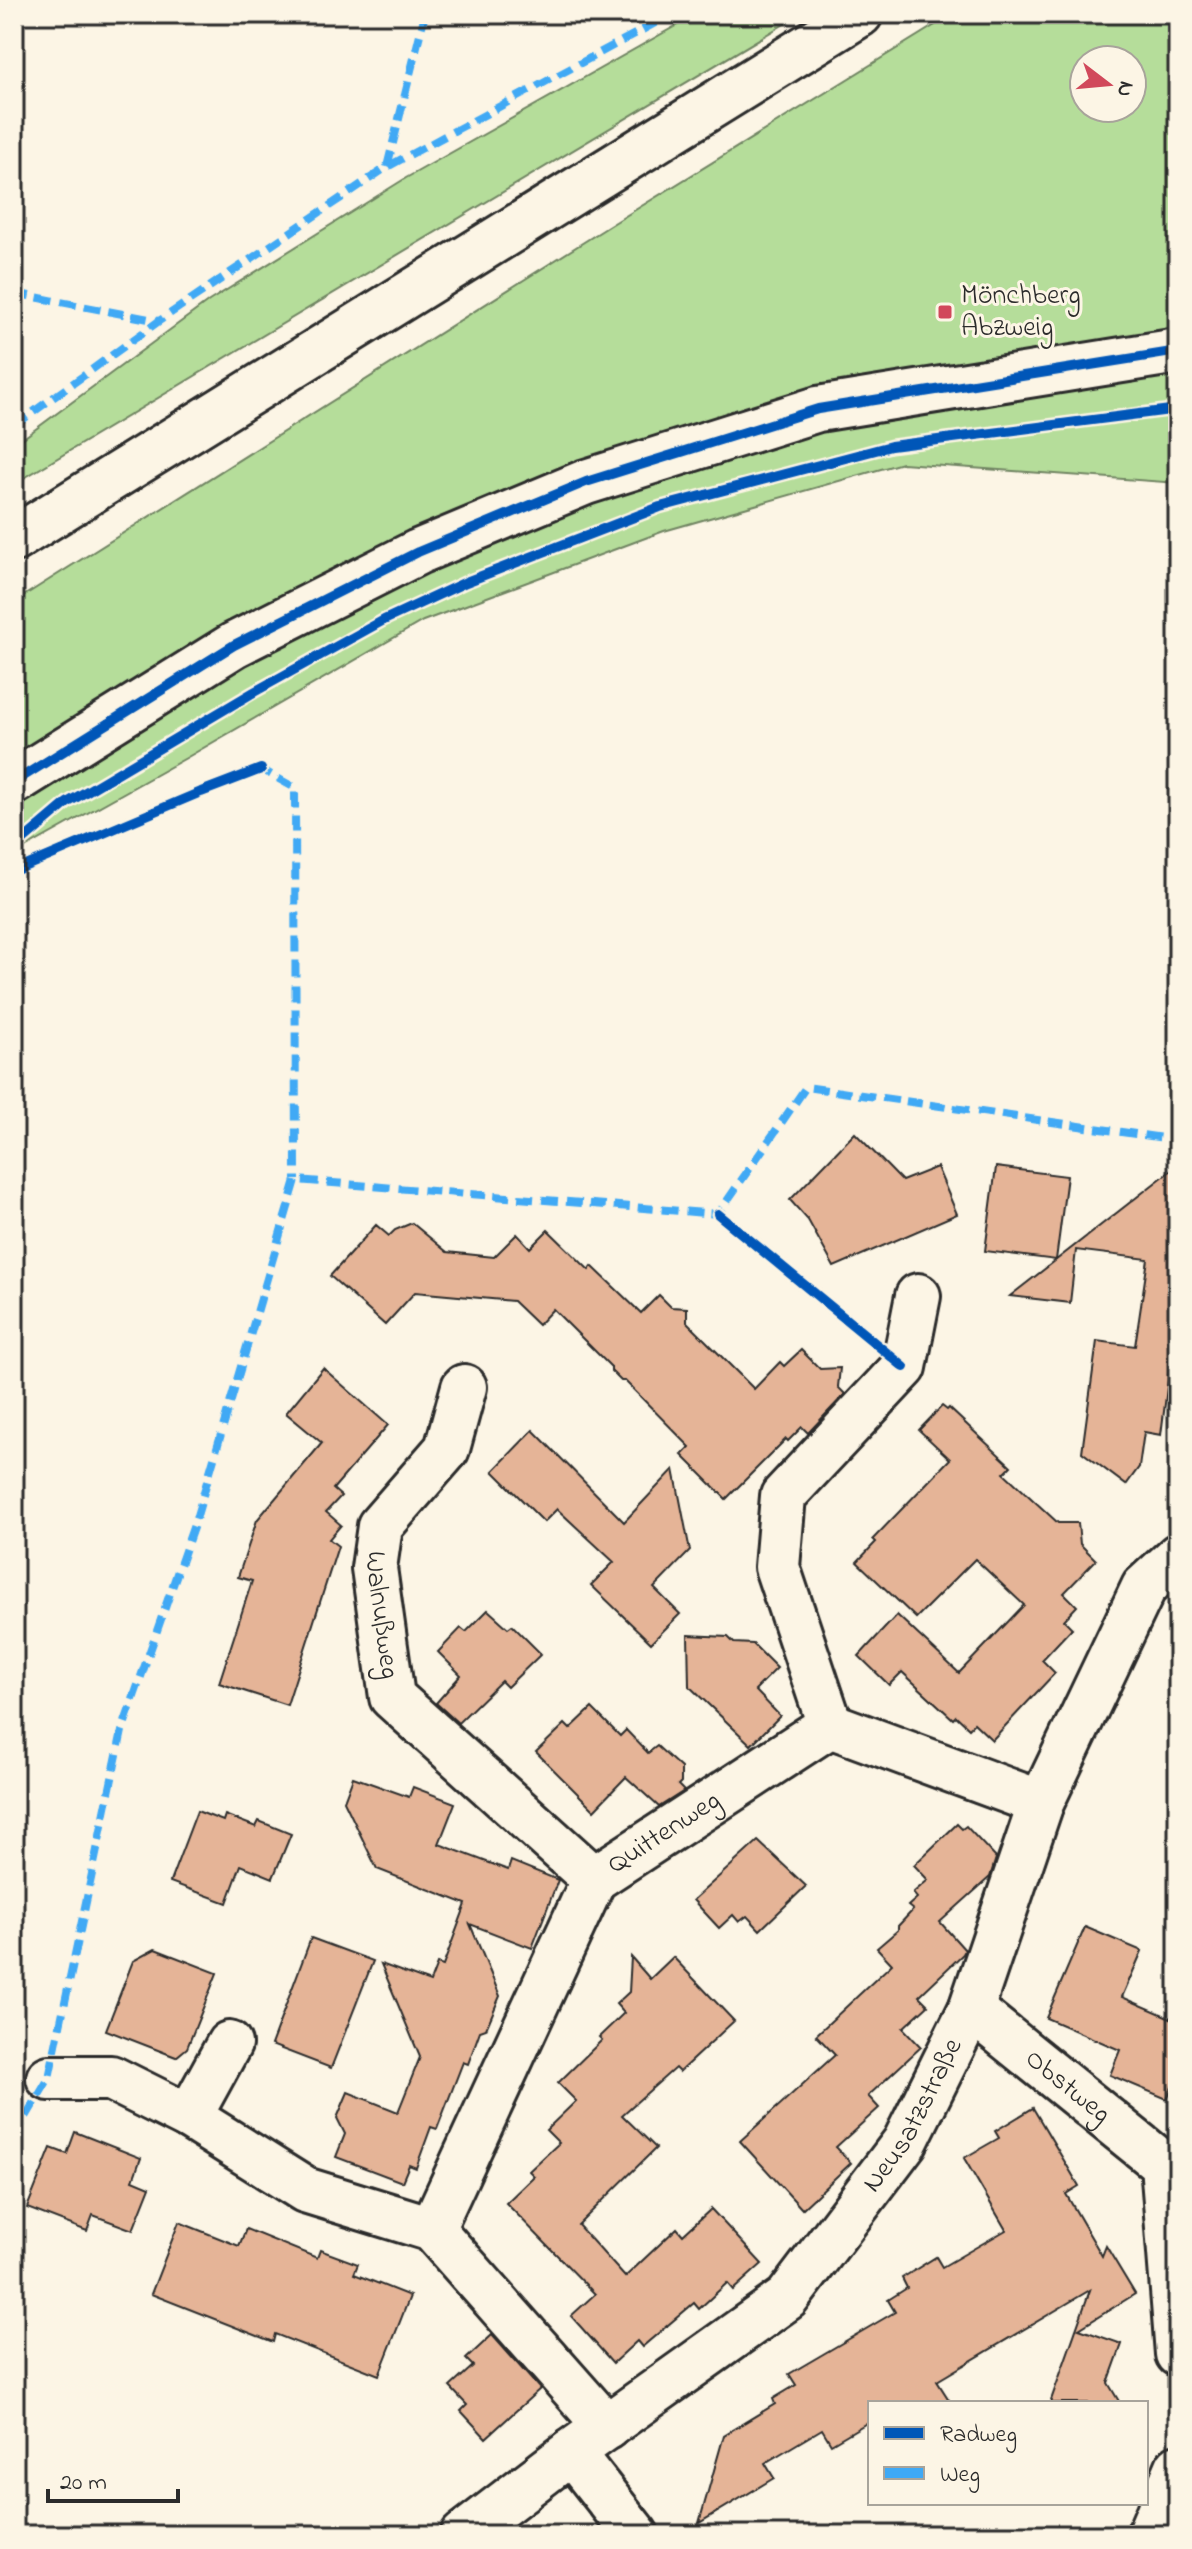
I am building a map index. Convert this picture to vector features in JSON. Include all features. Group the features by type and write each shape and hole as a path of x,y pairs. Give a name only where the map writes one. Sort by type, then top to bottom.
{"street":[{"path":"14,539 860,14"},
{"path":"14,782 234,645 418,552 586,482 818,409 1178,351"},
{"path":"918,1296 904,1367 783,1496 777,1567 830,1725 1041,1803"},
{"name":"Walnußweg","path":"464,1387 447,1449 380,1526 374,1568 392,1697 594,1879"},
{"name":"Neusatzstraße","path":"463,2535 571,2452 787,2298 905,2142 971,2009 1041,1803 1144,1587 1178,1556"},
{"name":"Quittenweg","path":"432,2229 594,1879 830,1725"},
{"name":"Obstweg","path":"971,2009 1170,2161 1178,2354"},
{"path":"189,2117 229,2044"},
{"path":"49,2078 111,2078 189,2117 305,2190 432,2229 607,2427"},
{"path":"571,2452 636,2535"},
{"path":"1149,2535 1178,2467"}],"green space":[{"path":"697,14 801,14 14,484 14,445 209,301 406,178"},
{"path":"953,14 1178,14 1178,483 902,463 664,531 423,621 14,854 14,602 614,223"}],"building":[{"path":"855,1133 902,1181 937,1167 957,1214 834,1267 808,1220 790,1200"},
{"path":"1178,1165 1178,1301 1161,1435 1144,1432 1139,1467 1126,1485 1082,1452 1097,1341 1135,1346 1148,1259 1076,1250 1070,1303 1010,1296"},
{"path":"996,1167 1067,1176 1056,1260 985,1251"},
{"path":"412,1223 447,1252 494,1257 517,1234 530,1248 548,1230 589,1270 592,1266 641,1313 659,1295 671,1307 687,1308 687,1322 754,1389 780,1362 784,1366 801,1350 820,1369 840,1368 838,1387 845,1394 808,1433 802,1427 788,1441 786,1439 726,1499 682,1455 690,1447 625,1381 611,1371 611,1367 553,1309 538,1325 513,1301 415,1292 385,1325 330,1276 376,1225 389,1236"},
{"path":"323,1368 388,1425 333,1489 341,1496 326,1512 341,1525 329,1539 338,1546 287,1705 219,1683 252,1581 238,1577 257,1520 322,1443 286,1413"},
{"path":"942,1406 947,1410 949,1408 1011,1466 1004,1473 1058,1523 1078,1523 1080,1544 1096,1560 1064,1593 1077,1606 1064,1620 1072,1628 1042,1660 1055,1673 992,1740 974,1723 969,1728 956,1716 953,1719 902,1672 889,1685 859,1656 897,1615 959,1673 1024,1605 975,1559 916,1618 857,1562 876,1542 873,1539 950,1459 919,1430"},
{"path":"533,1430 624,1522 674,1469 690,1551 654,1588 680,1614 651,1643 591,1585 614,1562 557,1509 544,1522 493,1471"},
{"path":"488,1610 508,1628 512,1625 541,1654 507,1687 501,1681 458,1723 436,1703 461,1675 438,1652 461,1628 466,1632"},
{"path":"688,1635 728,1637 734,1643 753,1644 777,1668 755,1690 780,1716 751,1745 689,1686"},
{"path":"592,1708 620,1736 626,1730 648,1753 657,1746 681,1768 681,1782 678,1785 684,1791 659,1807 626,1777 594,1810 536,1752 565,1724 570,1729"},
{"path":"353,1777 409,1797 413,1787 455,1803 439,1844 508,1870 511,1861 558,1880 532,1948 470,1924 500,1996 486,2029 480,2031 468,2064 463,2062 437,2129 431,2127 416,2168 409,2165 402,2182 336,2157 345,2134 337,2118 348,2092 398,2112 420,2057 381,1964 430,1982 437,1964 443,1966 466,1904 377,1869 344,1801"},
{"path":"197,1811 223,1821 225,1815 256,1827 259,1821 291,1834 273,1878 241,1865 227,1903 170,1882"},
{"path":"957,1824 962,1829 966,1826 996,1858 990,1877 940,1922 965,1950 919,1996 928,2005 903,2028 921,2047 868,2096 879,2108 836,2147 851,2163 802,2209 740,2141 835,2055 816,2035 892,1964 877,1948 898,1930 913,1910 908,1906 917,1898 913,1893 928,1880 914,1865"},
{"path":"758,1841 806,1886 760,1930 747,1916 739,1922 733,1915 719,1928 693,1900"},
{"path":"1085,1927 1142,1951 1122,1997 1173,2019 1178,2031 1178,2073 1167,2099 1110,2075 1120,2050 1046,2018"},
{"path":"311,1938 373,1961 331,2068 271,2045"},
{"path":"155,1949 217,1973 187,2048 176,2057 106,2030 133,1961"},
{"path":"631,1957 650,1979 673,1957 734,2021 679,2072 675,2068 622,2115 656,2148 578,2225 625,2277 677,2228 683,2235 711,2209 762,2264 733,2290 727,2283 699,2309 694,2303 642,2347 637,2341 613,2363 571,2316 595,2294 506,2203 534,2176 529,2171 559,2143 546,2130 576,2101 558,2083 602,2040 599,2037 624,2013 616,2004 629,1992"},
{"path":"1033,2108 1079,2186 1066,2194 1102,2256 1106,2246 1135,2294 1079,2329 1122,2344 1108,2383 1119,2401 1051,2401 1090,2290 937,2381 950,2401 868,2401 868,2422 831,2444 822,2429 765,2463 774,2478 699,2523 724,2435 775,2404 773,2399 796,2385 789,2374 895,2312 888,2300 907,2288 902,2278 936,2257 942,2267 1006,2230 964,2158 999,2138 995,2131"},
{"path":"75,2132 141,2158 133,2180 150,2187 133,2230 93,2215 87,2231 27,2208 51,2148 67,2154"},
{"path":"179,2222 239,2246 246,2229 317,2258 320,2250 358,2264 354,2274 410,2296 379,2375 275,2334 273,2342 151,2294"},
{"path":"492,2335 540,2389 486,2438 461,2411 467,2405 450,2387 473,2366 466,2359"}],"marked path":[{"path":"387,167 425,14"},
{"path":"14,426 159,321 387,167 672,14"},
{"path":"14,293 159,321"},
{"path":"257,771 261,769 295,788 296,1180"},
{"path":"14,2137 49,2078 122,1731 196,1519 296,1180 718,1214 806,1087 1178,1140"}],"cycle path":[{"path":"14,782 234,645 418,552 586,482 818,409 1178,351"},
{"path":"14,848 67,803 254,692 384,620 466,582 660,507 891,446 1178,409"},
{"path":"14,871 261,769"},
{"path":"718,1214 904,1367"}],"place":[{"name":"Mönchberg Abzweig","path":"945,312"}]}
